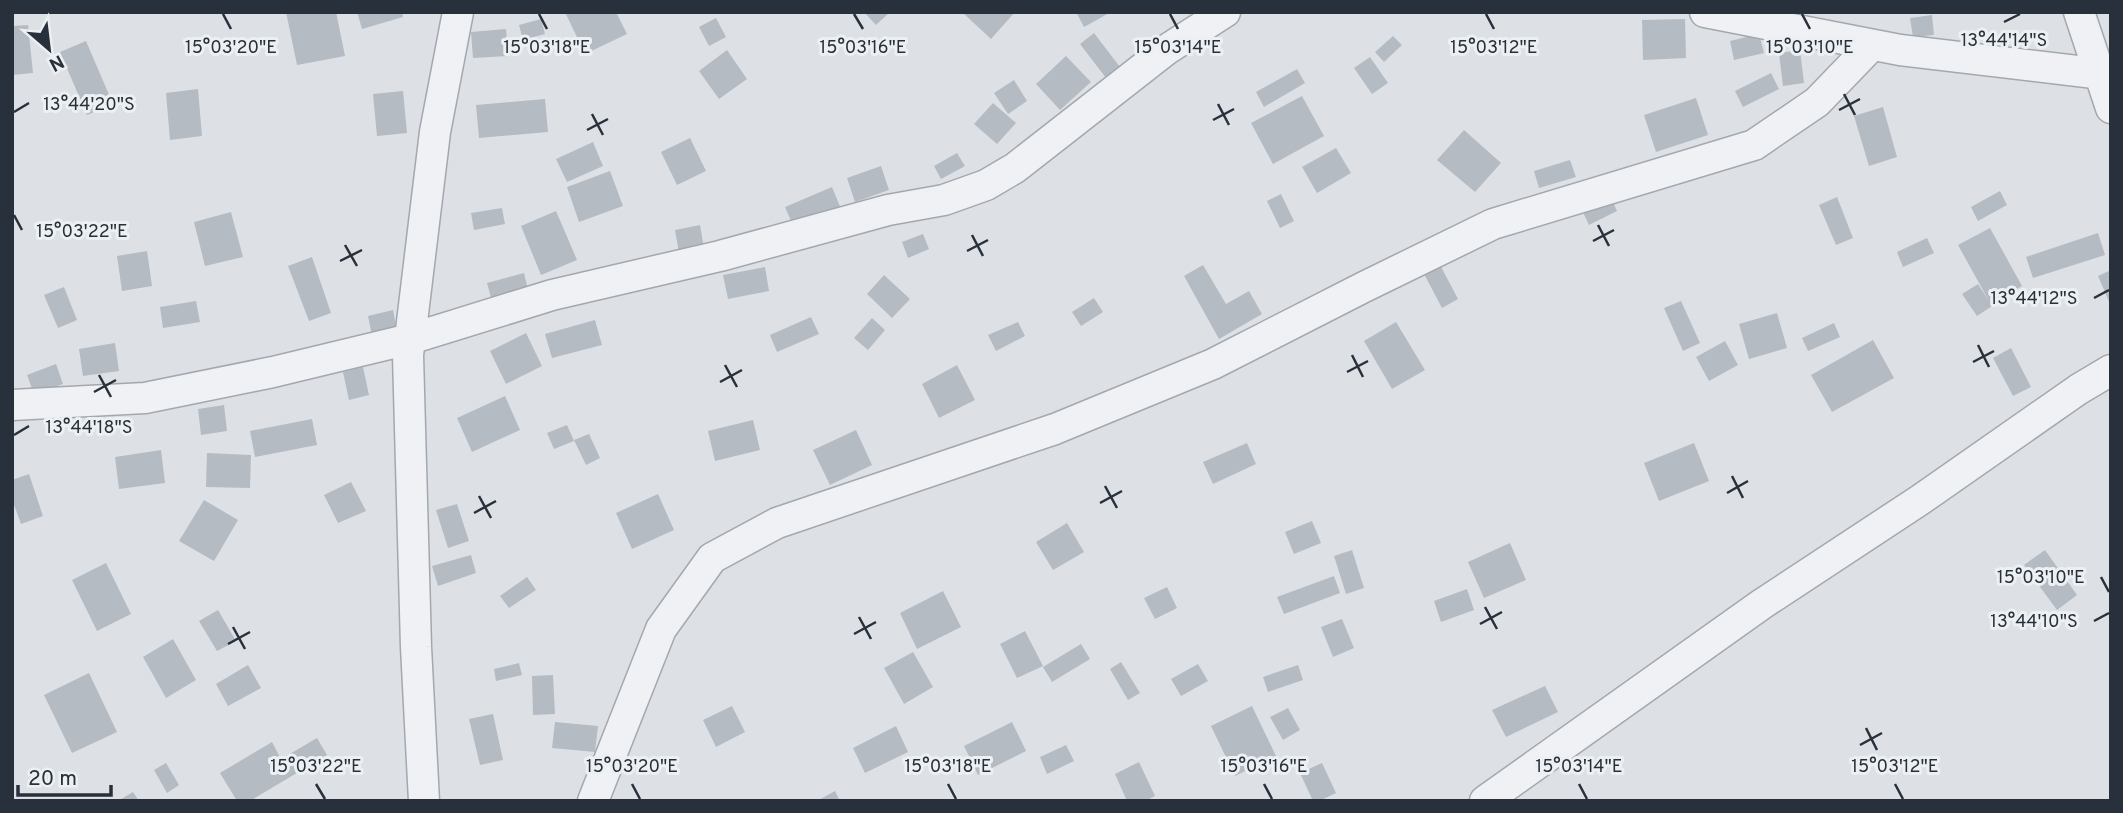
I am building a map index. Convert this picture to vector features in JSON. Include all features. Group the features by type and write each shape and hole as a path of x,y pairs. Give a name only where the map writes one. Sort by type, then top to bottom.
{"street":[{"path":"424,801 416,647 410,339 435,132 458,12"},
{"path":"12,405 145,398 273,372 410,339 552,295 720,256 888,210 944,200 986,185 1015,168 1166,50 1225,12"},
{"path":"1705,12 1872,45 2106,75"},
{"path":"2079,12 2106,75 2111,108"},
{"path":"593,801 661,629 712,558 777,523 1055,429 1213,364 1364,286 1493,224 1754,145 1817,102 1872,45"},
{"path":"1485,801 1762,604 1920,500 2079,388 2111,370"}],"building":[{"path":"286,12 336,12 345,56 297,65"},
{"path":"357,12 402,12 403,17 362,29"},
{"path":"565,12 616,12 627,34 585,54"},
{"path":"864,12 890,12 876,25"},
{"path":"962,12 1015,12 991,39"},
{"path":"1076,12 1111,12 1084,27"},
{"path":"1932,15 1934,35 1913,37 1910,18"},
{"path":"716,18 726,37 709,46 699,27"},
{"path":"541,19 545,34 523,40 519,25"},
{"path":"1685,19 1686,58 1643,60 1642,20"},
{"path":"28,25 33,73 12,75 12,26"},
{"path":"506,29 508,56 473,58 471,32"},
{"path":"1094,33 1120,67 1106,78 1080,44"},
{"path":"1759,34 1764,53 1734,60 1730,41"},
{"path":"1393,36 1402,45 1384,62 1375,52"},
{"path":"86,41 113,104 87,115 60,52"},
{"path":"727,50 747,79 719,99 699,71"},
{"path":"1800,50 1804,83 1783,86 1779,53"},
{"path":"1066,56 1091,82 1060,110 1036,84"},
{"path":"1370,57 1388,83 1372,94 1354,68"},
{"path":"1297,69 1305,83 1264,107 1256,92"},
{"path":"1771,73 1779,89 1743,107 1735,91"},
{"path":"1014,80 1027,101 1008,114 994,93"},
{"path":"198,89 202,136 170,140 166,93"},
{"path":"403,91 407,133 377,136 373,94"},
{"path":"1302,96 1324,136 1273,164 1251,123"},
{"path":"1696,98 1708,135 1656,152 1644,115"},
{"path":"545,99 548,132 479,138 476,105"},
{"path":"993,103 1016,123 997,144 974,124"},
{"path":"1883,107 1897,157 1869,166 1854,116"},
{"path":"1464,130 1501,163 1475,192 1437,160"},
{"path":"690,138 706,171 677,185 661,152"},
{"path":"593,142 603,166 567,182 556,159"},
{"path":"1336,148 1351,173 1317,193 1302,167"},
{"path":"957,153 965,166 941,179 934,166"},
{"path":"1570,160 1576,177 1539,188 1534,171"},
{"path":"881,166 889,190 855,202 847,178"},
{"path":"610,171 623,206 579,222 567,187"},
{"path":"832,187 841,209 795,230 785,207"},
{"path":"1608,191 1617,211 1589,225 1580,206"},
{"path":"2000,191 2007,205 1978,221 1971,207"},
{"path":"1281,194 1294,221 1280,228 1267,201"},
{"path":"1837,197 1853,238 1836,245 1819,205"},
{"path":"502,208 505,224 474,230 471,213"},
{"path":"556,211 577,260 541,275 521,226"},
{"path":"231,212 243,257 205,266 194,222"},
{"path":"700,225 704,248 679,253 675,230"},
{"path":"1990,228 2022,286 1991,304 1992,306 1977,316 1962,294 1978,284 1989,301 1958,245"},
{"path":"2098,233 2105,255 2033,278 2026,257"},
{"path":"923,234 929,249 908,258 902,242"},
{"path":"1927,238 1934,253 1903,267 1897,252"},
{"path":"147,251 152,286 122,291 117,256"},
{"path":"312,257 331,313 309,321 288,266"},
{"path":"1438,261 1458,299 1442,308 1422,270"},
{"path":"1203,265 1226,304 1249,291 1262,314 1219,339 1184,276"},
{"path":"765,267 769,291 728,299 723,275"},
{"path":"2111,270 2111,306 2098,276"},
{"path":"524,273 528,290 492,301 487,283"},
{"path":"884,275 910,299 892,318 867,294"},
{"path":"64,287 77,320 58,328 44,295"},
{"path":"1094,298 1103,312 1081,326 1072,312"},
{"path":"196,301 200,322 163,328 160,307"},
{"path":"1681,301 1700,343 1683,351 1664,308"},
{"path":"393,310 397,331 372,336 368,316"},
{"path":"1777,313 1787,348 1749,359 1739,324"},
{"path":"811,317 819,334 777,352 770,335"},
{"path":"872,318 885,330 868,350 854,338"},
{"path":"595,320 602,345 552,358 545,334"},
{"path":"1018,322 1025,336 996,351 988,335"},
{"path":"1396,322 1425,370 1392,389 1364,341"},
{"path":"1834,323 1840,337 1808,351 1802,338"},
{"path":"526,333 542,366 506,384 490,351"},
{"path":"1873,340 1894,378 1832,412 1811,375"},
{"path":"1725,341 1738,365 1709,381 1696,357"},
{"path":"115,343 119,371 83,376 79,349"},
{"path":"2011,348 2031,387 2013,396 1993,358"},
{"path":"56,364 63,384 34,394 27,375"},
{"path":"957,365 975,400 939,418 922,384"},
{"path":"363,367 369,395 349,400 343,372"},
{"path":"505,396 520,430 472,452 457,418"},
{"path":"224,405 227,431 201,435 198,409"},
{"path":"312,419 317,445 255,457 250,431"},
{"path":"753,420 760,450 715,461 708,431"},
{"path":"567,425 574,441 554,449 547,433"},
{"path":"856,430 872,465 830,485 813,450"},
{"path":"589,434 600,458 586,465 574,440"},
{"path":"1247,443 1256,464 1213,484 1203,462"},
{"path":"1694,443 1709,481 1659,501 1644,463"},
{"path":"161,450 165,483 119,489 115,457"},
{"path":"207,453 251,455 250,488 206,487"},
{"path":"29,474 43,516 21,524 12,499 12,480"},
{"path":"351,482 366,511 338,523 324,495"},
{"path":"658,494 674,530 632,549 616,513"},
{"path":"204,500 238,520 214,561 179,541"},
{"path":"457,504 469,541 448,548 436,510"},
{"path":"1312,521 1321,543 1294,554 1285,532"},
{"path":"1067,523 1084,552 1053,570 1036,542"},
{"path":"1510,543 1526,580 1484,598 1468,562"},
{"path":"1352,550 1364,588 1346,594 1334,556"},
{"path":"2045,550 2077,595 2057,610 2024,565"},
{"path":"471,555 476,573 438,586 432,566"},
{"path":"106,563 131,614 97,631 72,580"},
{"path":"1334,576 1340,593 1284,614 1277,597"},
{"path":"527,577 536,590 509,608 500,596"},
{"path":"1167,587 1177,608 1155,619 1144,598"},
{"path":"1467,589 1474,610 1441,622 1434,601"},
{"path":"943,591 961,627 917,649 900,613"},
{"path":"218,610 236,641 217,651 199,621"},
{"path":"1342,619 1354,648 1333,657 1321,627"},
{"path":"1025,631 1043,666 1017,678 1000,644"},
{"path":"173,639 196,680 166,698 143,657"},
{"path":"1081,644 1090,659 1052,682 1043,667"},
{"path":"913,652 933,687 904,704 884,668"},
{"path":"1121,662 1140,693 1128,700 1110,669"},
{"path":"519,663 522,675 496,681 494,669"},
{"path":"1198,664 1208,681 1181,696 1171,679"},
{"path":"248,665 261,688 228,706 216,684"},
{"path":"1298,665 1303,680 1268,692 1263,677"},
{"path":"89,673 117,732 72,753 44,695"},
{"path":"553,675 555,714 533,715 532,676"},
{"path":"1545,686 1558,712 1506,737 1492,710"},
{"path":"732,706 745,732 716,747 703,720"},
{"path":"1252,706 1276,756 1235,776 1211,726"},
{"path":"1288,708 1300,730 1283,740 1270,717"},
{"path":"493,714 503,760 480,765 469,719"},
{"path":"555,722 598,726 595,752 552,748"},
{"path":"1012,722 1026,751 978,775 964,746"},
{"path":"896,726 908,752 865,773 853,748"},
{"path":"317,738 327,755 250,801 237,801 220,773 272,742 281,759"},
{"path":"1066,745 1074,761 1047,774 1040,757"},
{"path":"1139,762 1155,796 1145,801 1127,801 1115,774"},
{"path":"166,763 179,785 167,793 154,770"},
{"path":"1322,763 1336,793 1313,801 1300,773"},
{"path":"835,791 840,801 817,801"},
{"path":"133,792 139,801 118,801"}]}
